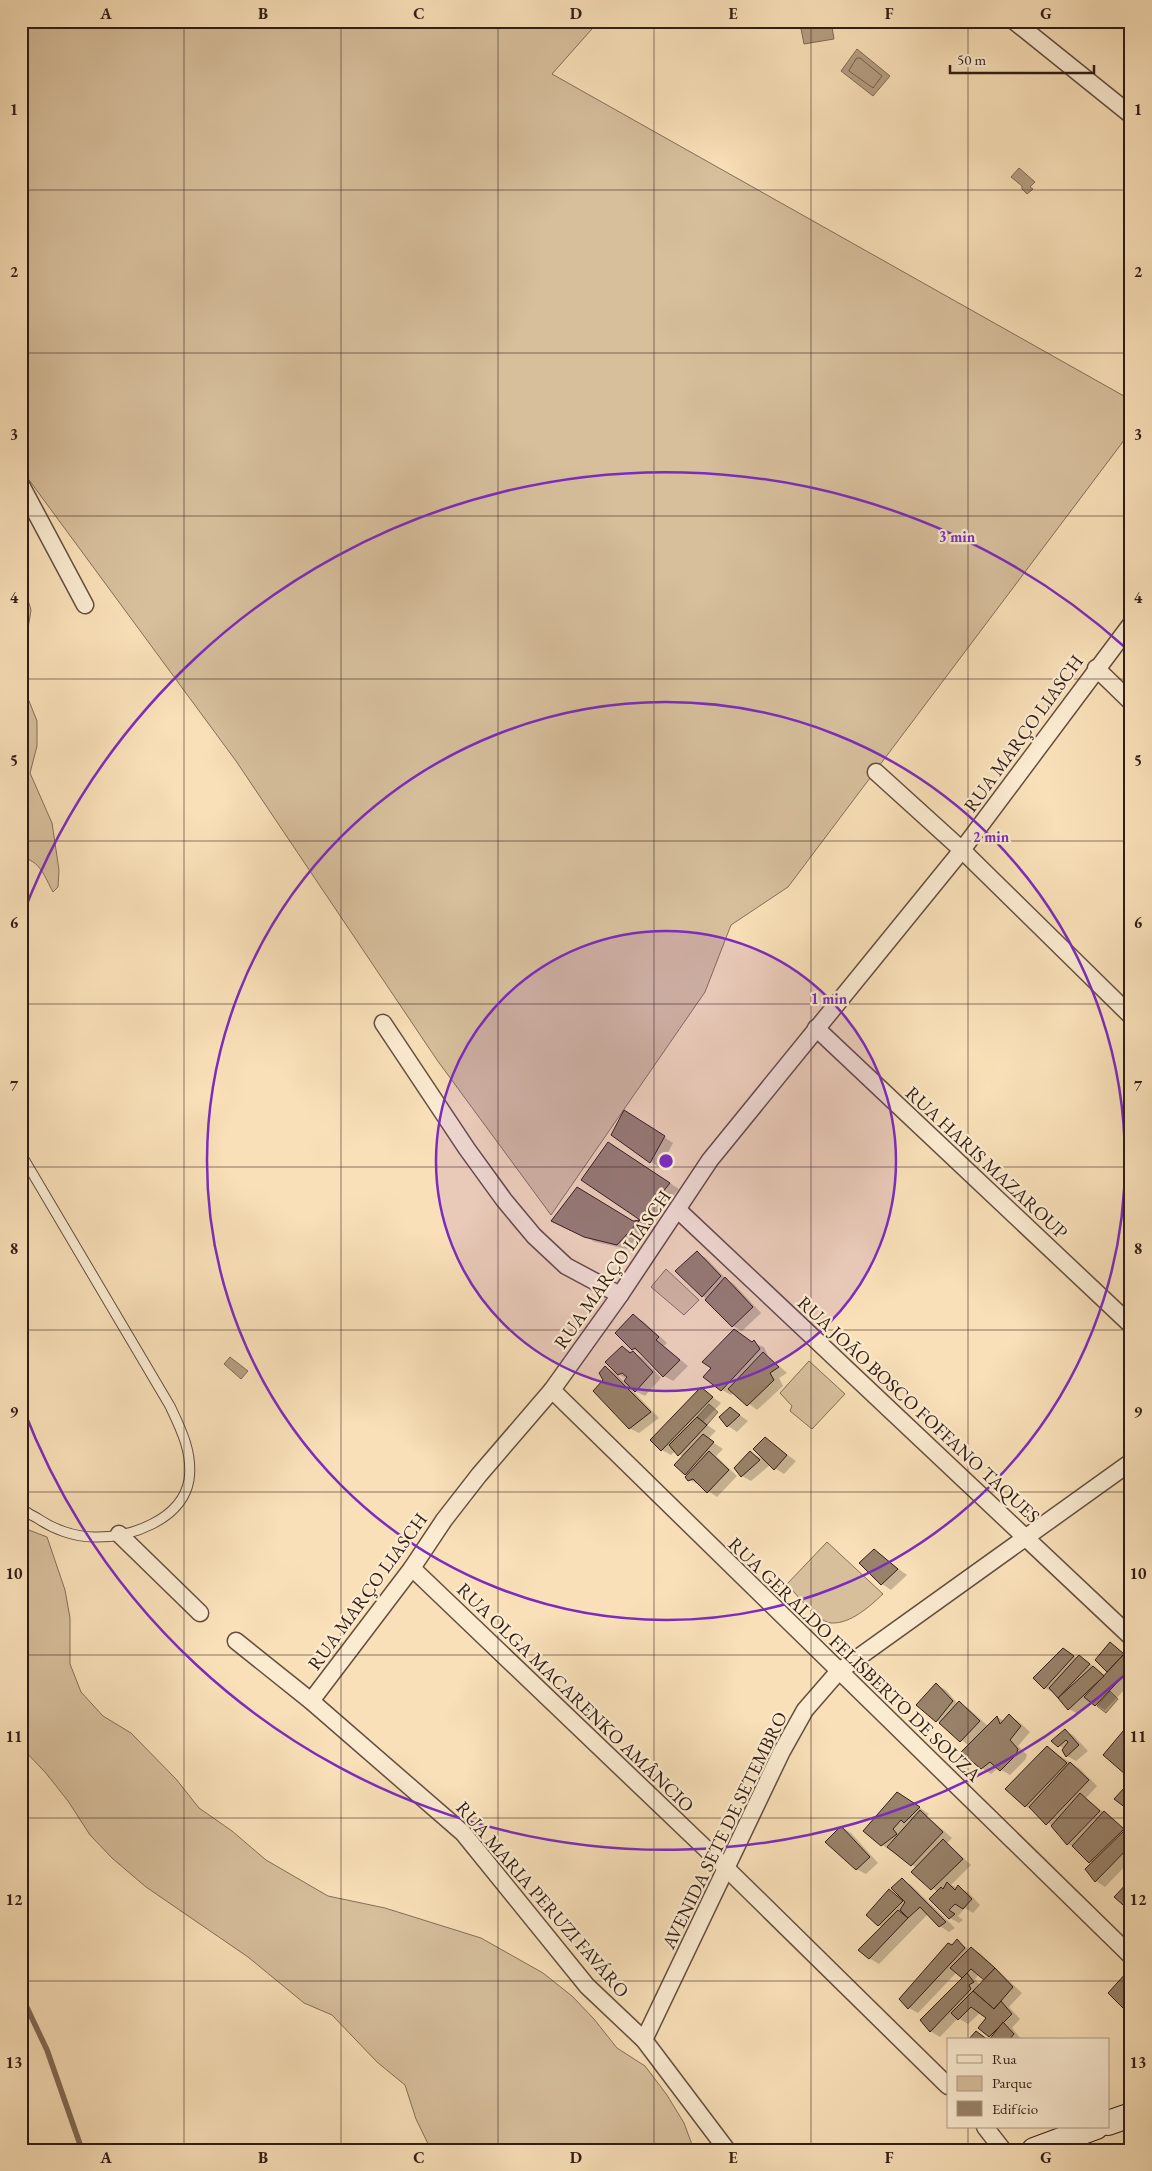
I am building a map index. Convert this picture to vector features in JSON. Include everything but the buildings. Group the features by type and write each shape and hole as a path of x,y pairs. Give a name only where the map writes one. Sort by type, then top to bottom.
{"street":[{"path":"1014,21 1131,115"},
{"path":"21,486 85,605"},
{"name":"RUA MARÇO LIASCH","path":"311,1701 412,1568 444,1520 479,1475 552,1390 620,1295 710,1160 962,850 1096,668 1131,624"},
{"path":"1096,668 1131,702"},
{"path":"876,772 962,850 1131,1016"},
{"path":"384,1024 467,1149 504,1200 534,1236 566,1266 620,1295"},
{"name":"RUA HARIS MAZAROUP","path":"816,1028 1131,1325"},
{"name":"RUA JOÃO BOSCO FOFFANO TAQUES","path":"678,1210 1131,1637"},
{"name":"RUA GERALDO FELISBERTO DE SOUZA","path":"552,1390 838,1672 1131,1956"},
{"name":"AVENIDA SETE DE SETEMBRO","path":"644,2040 725,1867 782,1751 805,1710 838,1672 1131,1462"},
{"path":"118,1534 200,1613"},
{"name":"RUA OLGA MACARENKO AMÂNCIO","path":"412,1568 725,1867 947,2085"},
{"name":"RUA MARIA PERUZI FAVÁRO","path":"236,1641 311,1701 463,1833 587,1986 644,2040 727,2150"},
{"path":"1110,2122 1131,2115"},
{"path":"986,2128 1003,2150"},
{"path":"1034,2150 1093,2128"}],"lane":[{"path":"21,1154 170,1406 183,1433 187,1448 189,1480 176,1506 158,1521 140,1530 118,1534 94,1537 66,1532 51,1527 21,1507"}],"green space":[{"path":"21,21 599,21 552,74 1131,400 1131,431 788,887 731,925 705,992 551,1215 437,1060 236,761 21,469"},
{"path":"21,577 31,610 21,671"},
{"path":"21,681 37,721 37,746 30,773 52,823 59,870 58,887 53,892 41,870 28,859 21,858"},
{"path":"666,1269 699,1300 684,1315 651,1287"},
{"path":"809,1361 845,1394 812,1429 790,1411 792,1406 780,1393"},
{"path":"21,1527 47,1537 65,1590 70,1618 70,1664 81,1692 103,1716 131,1733 176,1779 199,1808 232,1831 266,1860 328,1896 385,1908 481,1938 543,1973 572,1996 594,2019 617,2048 645,2066 667,2095 684,2123 694,2150 431,2150 416,2119 405,2085 377,2062 332,2015 304,2003 248,1957 146,1887 112,1858 90,1835 68,1801 45,1772 21,1747"},
{"path":"827,1542 883,1594 860,1613 838,1623 831,1623 820,1618 787,1584"}],"water":[{"path":"831,21 834,39 804,44 800,24"},
{"path":"857,49 890,76 873,96 841,71"},
{"path":"1019,168 1035,182 1030,187 1033,189 1027,194 1022,189 1022,186 1011,177"},
{"path":"230,1357 248,1371 241,1379 224,1364"},
{"path":"709,1404 718,1412 707,1425 697,1417"},
{"path":"1110,1691 1118,1699 1106,1713 1097,1706"}],"waterway":[{"path":"21,1995 47,2050 82,2150"}]}
